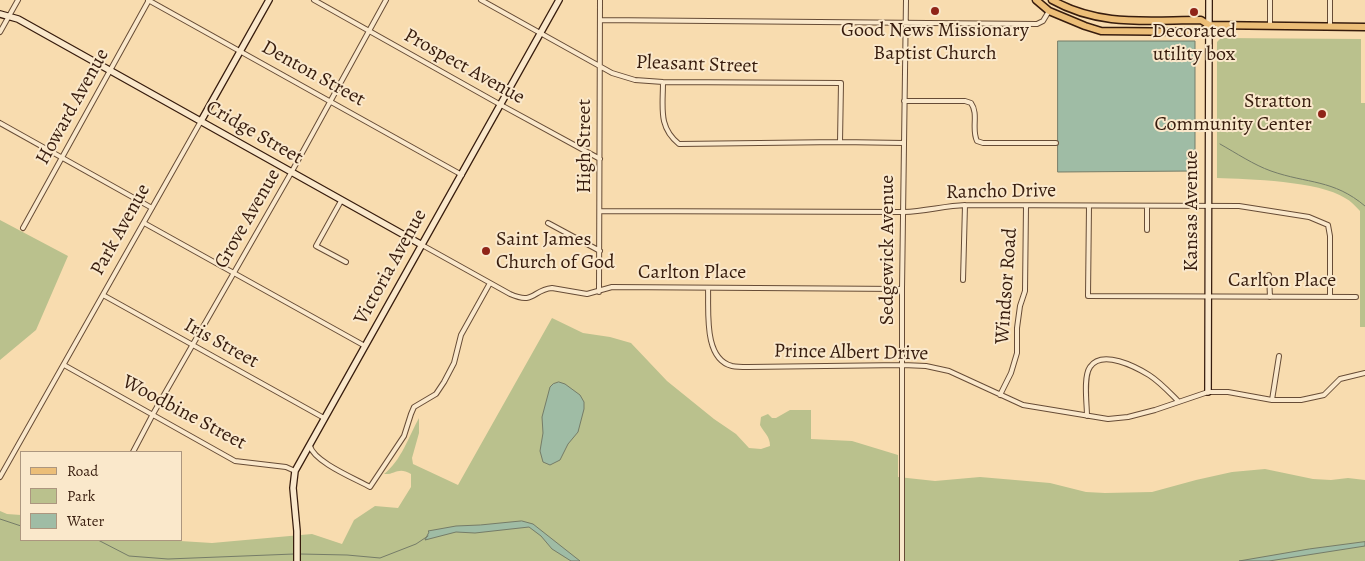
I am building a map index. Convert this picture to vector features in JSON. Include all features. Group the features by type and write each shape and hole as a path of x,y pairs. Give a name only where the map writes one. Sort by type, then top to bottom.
{"main road":[{"path":"1036,0 1049,11 1085,26 1110,32 1202,32 1209,25"},
{"path":"1052,0 1068,9 1101,19 1123,21 1201,20 1209,25 1365,27"}],"street":[{"path":"0,32 18,0"},
{"name":"Denton Street","path":"149,0 462,175"},
{"name":"Howard Avenue","path":"23,228 149,0"},
{"name":"Park Avenue","path":"0,477 269,0"},
{"name":"Prospect Avenue","path":"314,0 600,159"},
{"name":"Grove Avenue","path":"134,451 291,173 386,0"},
{"name":"Pleasant Street","path":"481,0 600,67 635,80 663,82 841,83 840,142"},
{"name":"Victoria Avenue","path":"297,561 297,531 293,488 295,471 559,0"},
{"name":"High Street","path":"599,292 600,0"},
{"name":"Sedgewick Avenue","path":"902,561 902,289 906,0"},
{"name":"Kansas Avenue","path":"1208,392 1209,0"},
{"path":"1270,0 1270,26"},
{"path":"1330,0 1330,27"},
{"path":"601,20 1037,24 1043,21 1049,11"},
{"name":"Cridge Street","path":"0,14 10,15 490,283"},
{"path":"663,82 664,126 670,137 679,144 840,142 904,144"},
{"path":"904,101 965,101 972,103 975,108 975,136 977,141 983,143 1056,144"},
{"path":"0,123 152,208"},
{"path":"341,201 316,246 346,262"},
{"path":"963,280 965,205"},
{"name":"Rancho Drive","path":"600,211 904,212 926,211 945,206 965,205 1239,206 1309,217 1328,225 1330,236 1330,296"},
{"name":"Windsor Road","path":"1000,395 1018,353 1017,328 1020,306 1025,291 1026,206"},
{"name":"Carlton Place","path":"1089,206 1088,296 1356,297"},
{"path":"1147,206 1147,230"},
{"path":"144,223 365,346"},
{"path":"548,223 600,252"},
{"path":"1270,275 1270,297"},
{"path":"310,444 315,455 323,461 370,487 404,436 414,407 436,394 444,382 454,363 461,335 490,283"},
{"name":"Carlton Place","path":"490,283 524,299 535,296 547,289 587,294 612,287 902,289"},
{"name":"Prince Albert Drive","path":"708,288 709,333 711,341 722,360 731,366 926,366 949,371 1023,405 1108,419 1128,417 1155,410 1208,392 1228,392 1272,400 1301,400 1324,395 1340,379 1365,372"},
{"name":"Iris Street","path":"103,295 324,418"},
{"path":"1272,400 1278,356"},
{"path":"1087,416 1087,376 1090,367 1097,360 1109,358 1130,365 1151,376 1178,401"},
{"name":"Woodbine Street","path":"64,365 235,461 286,467 295,471"}],"green space":[{"path":"1221,38 1361,39 1361,103 1365,103 1365,327 1360,327 1360,211 1355,205 1333,192 1302,184 1217,178 1217,42"},
{"path":"0,220 68,256 36,330 0,360"},
{"path":"552,318 583,333 610,337 631,343 667,381 714,419 736,434 749,448 761,449 770,446 768,437 760,425 761,417 768,414 772,418 776,418 790,410 811,410 811,439 852,441 898,455 898,477 935,481 980,477 1050,483 1086,492 1105,493 1152,492 1232,472 1265,469 1313,479 1331,480 1348,478 1365,480 1365,561 0,561 0,511 7,514 20,515 20,541 180,541 212,543 312,534 342,544 354,520 375,506 398,508 411,487 411,474 407,472 400,471 384,474 400,455 419,418 419,433 412,458 413,464 458,485"}],"water":[{"path":"1058,41 1195,41 1195,171 1058,172"},
{"path":"559,382 580,395 584,402 584,409 578,432 568,444 560,460 550,465 543,462 540,451 543,433 542,417 550,387"},
{"path":"522,521 533,524 580,561 571,561 552,549 541,536 529,527 475,533 456,532 425,540 428,531 456,526"},
{"path":"1365,542 1365,546 1269,561 1239,561 1309,549"}],"waterway":[{"path":"1220,144 1265,168 1284,175 1331,186 1353,197 1365,206"},
{"path":"0,519 20,526"},
{"path":"300,554 380,558 416,544 428,536"},
{"path":"100,541 129,556 168,559 294,554"}],"place":[{"name":"Good News Missionary Baptist Church","path":"935,11"},
{"name":"Decorated utility box","path":"1194,12"},
{"name":"Stratton Community Center","path":"1322,114"},
{"name":"Saint James Church of God","path":"486,251"}]}
